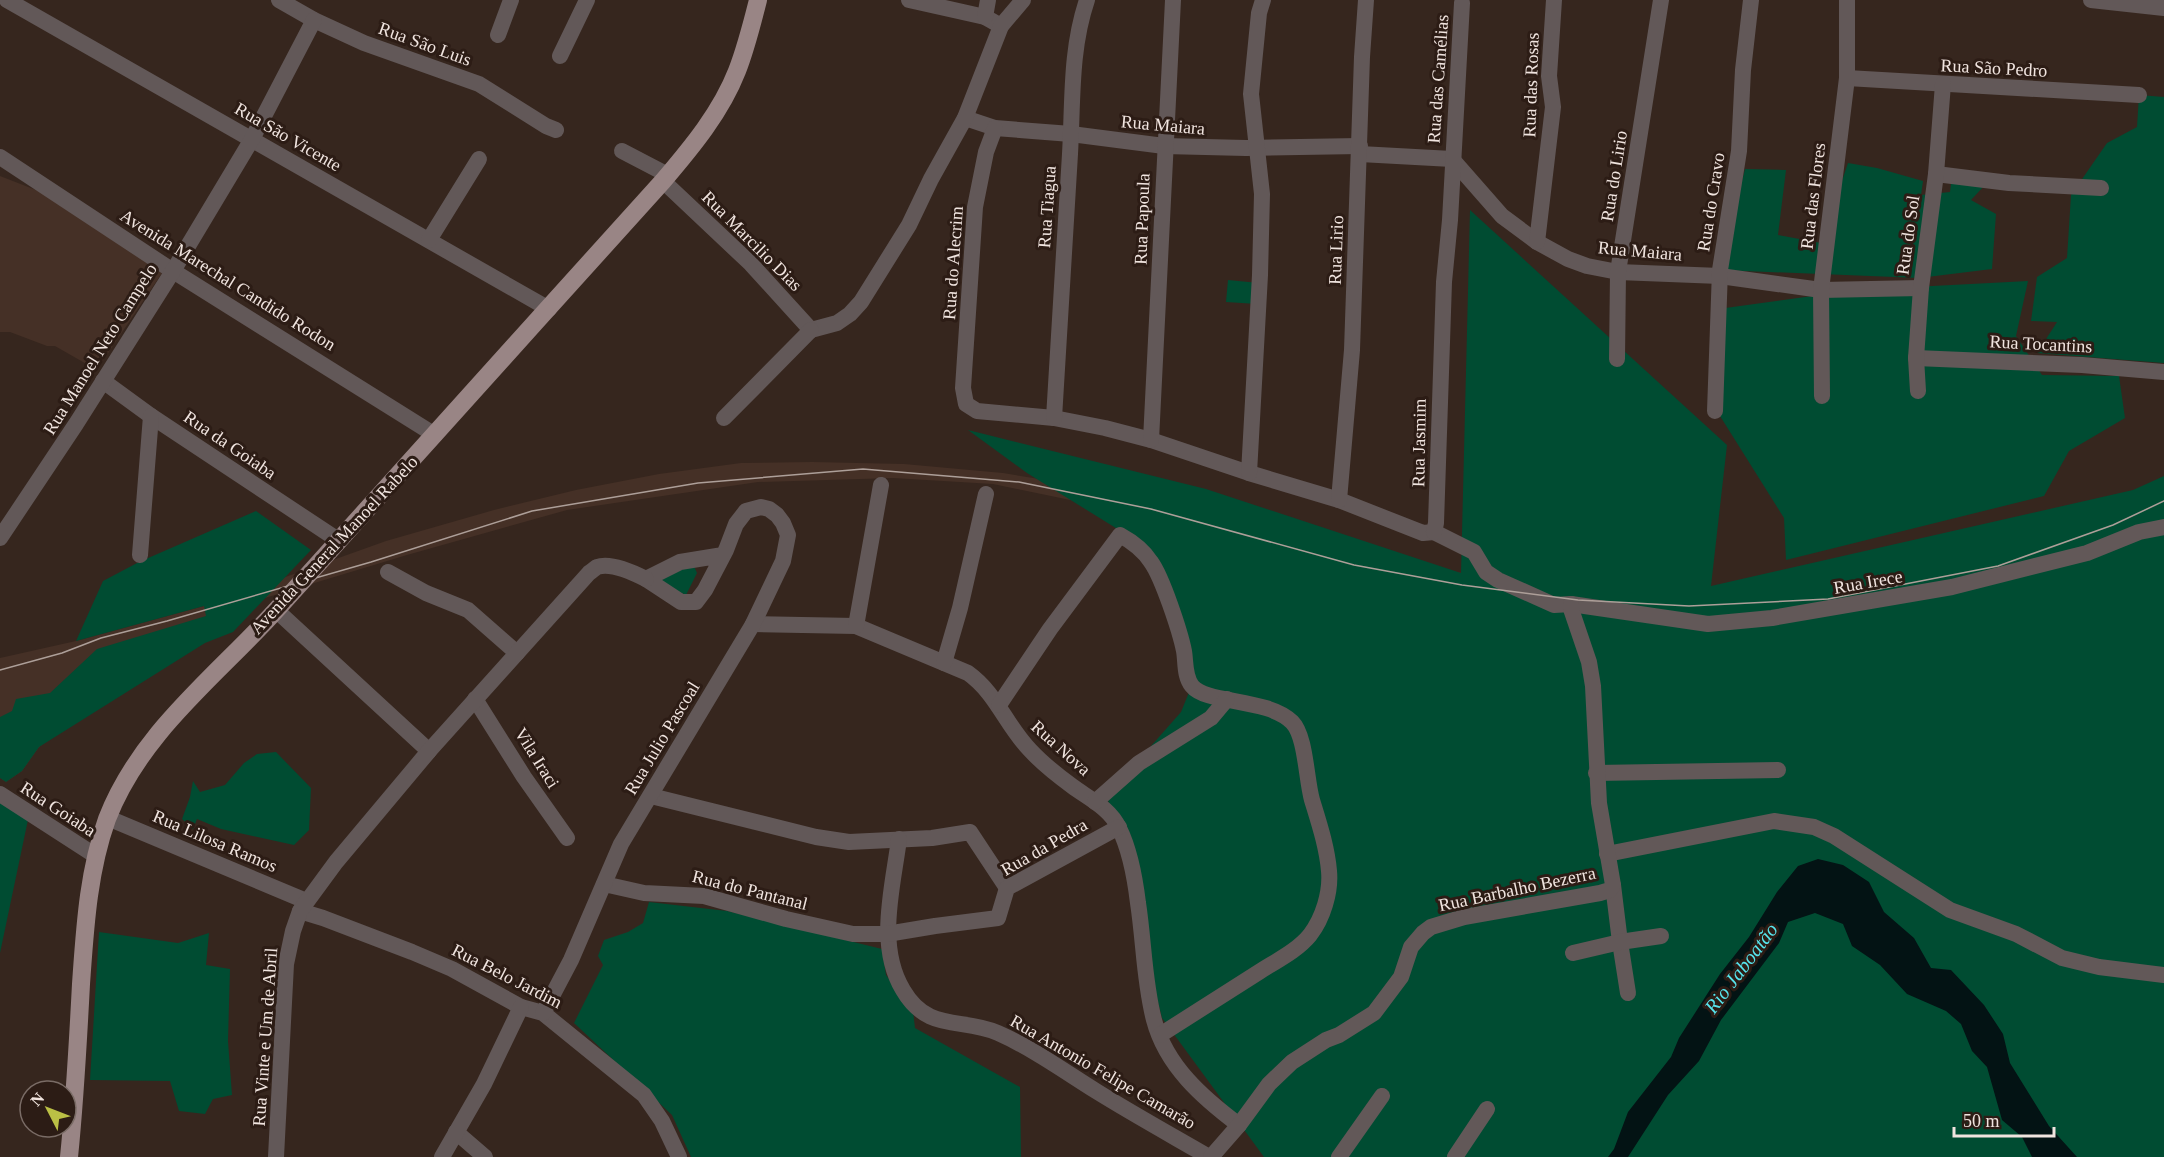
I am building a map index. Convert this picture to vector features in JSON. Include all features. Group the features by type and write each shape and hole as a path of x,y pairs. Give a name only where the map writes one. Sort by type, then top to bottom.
{"main road":[{"name":"Avenida General Manoel Rabelo","path":"69,1157 84,937 90,885 108,818 139,758 156,734 276,610 666,178 707,126 728,91 744,50 758,0"}],"street":[{"name":"Rua São Vicente","path":"7,0 549,309"},
{"name":"Rua São Luis","path":"279,0 314,20 397,56 479,84 527,115 556,130"},
{"path":"498,35 511,0"},
{"path":"560,56 587,0"},
{"path":"909,0 985,17 1000,26"},
{"path":"985,17 988,0"},
{"path":"724,417 811,330 837,323 861,302 909,225 931,179 965,118 1000,26 1023,0"},
{"name":"Rua Tiagua","path":"1054,418 1071,134 1072,81 1081,18 1087,0"},
{"name":"Rua Papoula","path":"1151,440 1173,0"},
{"path":"1249,473 1262,194 1258,147 1252,121 1251,94 1259,13 1263,0"},
{"name":"Rua Lirio","path":"1339,500 1352,350 1366,0"},
{"name":"Rua das Rosas","path":"1537,242 1553,107 1550,76 1554,0"},
{"name":"Rua do Lirio","path":"1617,358 1618,272 1661,0"},
{"name":"Rua do Cravo","path":"1715,411 1720,276 1739,151 1743,70 1751,0"},
{"name":"Rua das Flores","path":"1822,396 1821,290 1847,78 1847,0"},
{"path":"2091,0 2164,8"},
{"name":"Rua das Camélias","path":"1452,159 1463,1"},
{"name":"Rua Manoel Neto Campelo","path":"0,538 57,454 173,271 252,139 314,20"},
{"name":"Rua São Pedro","path":"1847,78 2139,95"},
{"name":"Rua do Sol","path":"1918,391 1916,358 1921,288 1936,174 1943,84"},
{"name":"Rua Maiara","path":"965,118 995,128 1071,134 1164,146 1360,150 1452,159 1502,216 1537,242 1568,259 1587,266 1618,272 1720,276 1821,290 1921,288"},
{"name":"Rua do Alecrim","path":"995,128 986,152 975,207 963,388 966,404 977,411 1054,418"},
{"path":"622,151 666,178"},
{"name":"Avenida Marechal Candido Rodon","path":"0,157 173,271 435,435"},
{"path":"429,240 479,159"},
{"name":"Rua Jasmim","path":"1434,532 1437,523 1444,282 1450,220 1452,159"},
{"path":"1936,174 2009,183 2101,188"},
{"name":"Rua Marcilio Dias","path":"666,178 751,264 811,330"},
{"name":"Rua Tocantins","path":"1916,358 2082,365 2164,372"},
{"name":"Rua da Goiaba","path":"103,381 151,416 338,540"},
{"path":"140,555 151,416"},
{"path":"1054,418 1151,440 1339,500 1406,528 1423,533 1434,532"},
{"path":"856,626 881,485"},
{"path":"944,663 960,608 986,494"},
{"name":"Rua Julio Pascoal","path":"543,1013 571,960 621,844 753,624 783,561 788,535 783,523 770,509 761,507 746,511"},
{"name":"Rua Vinte e Um de Abril","path":"276,1157 286,964 293,931 303,906 336,862 429,751 589,573 598,567 615,567 637,574 681,602 696,602 705,590 723,555 736,524 746,511"},
{"name":"Rua Irece","path":"1434,532 1474,552 1485,572 1498,580 1554,605 1571,604 1708,624 1772,618 1952,586 2087,553 2139,532 2164,527"},
{"path":"999,705 1050,629 1120,535 1151,561 1158,574 1184,650 1186,676 1190,684 1200,692 1276,712 1286,717 1299,731 1307,782 1326,852 1329,872 1328,890 1318,922 1299,945 1160,1035"},
{"path":"646,579 680,562 723,555"},
{"path":"388,572 426,593 468,610 517,652"},
{"name":"Rua Barbalho Bezerra","path":"1210,1157 1239,1125 1269,1084 1292,1062 1374,1013 1401,978 1411,947 1431,927 1464,917 1610,890 1613,885 1596,773 1593,686 1589,662 1571,604"},
{"path":"276,610 429,751"},
{"name":"Rua Nova","path":"753,624 856,626 968,673 982,683 1030,751 1105,810 1119,827 1136,887 1154,1022 1169,1054 1184,1076 1214,1106 1239,1125"},
{"name":"Vila Iraci","path":"475,699 524,777 567,838"},
{"path":"1095,802 1139,763 1211,718 1227,699"},
{"path":"1596,773 1778,770"},
{"name":"Rua Goiaba","path":"0,794 96,856"},
{"path":"651,796 849,843 932,838 970,832 1007,888"},
{"name":"Rua Lilosa Ramos","path":"108,818 303,906"},
{"path":"1607,854 1774,822 1814,827 1834,836 1950,910 2016,934 2062,958 2099,967 2164,975"},
{"name":"Rua da Pedra","path":"887,934 998,918 1007,888 1119,827"},
{"path":"887,934 899,839"},
{"name":"Rua do Pantanal","path":"604,884 644,893 704,896 826,929 853,934 887,934"},
{"path":"1613,885 1628,993"},
{"name":"Rua Belo Jardim","path":"303,906 323,918 412,951 452,969 521,1007 543,1013 644,1095 662,1121 679,1157"},
{"name":"Rua Antonio Felipe Camarão","path":"887,934 894,971 902,990 917,1008 938,1021 983,1027 1009,1038 1121,1107 1210,1157"},
{"path":"1573,953 1660,936"},
{"path":"442,1157 484,1084 521,1007"},
{"path":"1339,1157 1382,1096"},
{"path":"1455,1157 1486,1109"},
{"path":"456,1132 485,1157"}],"shaded area":[{"path":"0,176 54,197 164,270 92,377 86,371 90,366 55,346 47,346 10,332 0,332"},
{"path":"741,463 904,464 1003,473 1076,485 1370,556 1511,582 1629,595 2072,550 1567,603 993,484 893,478 758,482 567,510 245,604 39,747 22,771 6,782 0,778 0,658 76,641 204,606 386,541 494,510 576,490 659,474"}],"green space":[{"path":"2139,95 2164,97 2164,363 2037,353 2057,322 2031,321 2037,277 2067,258 2071,195 2107,143 2137,127"},
{"path":"1848,163 1877,168 1923,181 1921,195 1950,192 1952,176 1984,186 1971,200 1996,214 1992,269 1919,278 1720,270 1745,169 1786,170 1778,235 1821,243"},
{"path":"1470,210 1727,445 1711,586 2133,490 2164,476 2164,1157 1264,1157 1162,1018 1107,796 1181,712 1194,680 1140,543 1027,473 968,430 1206,489 1461,573"},
{"path":"1228,280 1259,283 1257,304 1226,302"},
{"path":"2028,281 2016,336 2042,375 2119,376 2125,418 2069,451 2044,496 1786,560 1784,518 1720,416 1718,309 1856,290"},
{"path":"256,511 311,550 233,632 205,643 39,747 22,771 6,782 0,778 0,717 12,711 16,699 50,693 97,649 206,616 204,606 76,641 103,581 139,562"},
{"path":"693,564 697,573 686,595 656,582"},
{"path":"276,752 311,788 309,830 294,845 221,829 197,819 193,829 182,819 193,781 200,792 225,785 244,763 257,754"},
{"path":"0,798 29,815 0,953"},
{"path":"649,902 727,911 882,949 886,975 913,1011 915,1028 1020,1087 1021,1157 691,1157 672,1115 574,1023 603,965 598,956 604,940 628,932 643,923"},
{"path":"99,932 178,943 209,933 206,965 230,969 228,1041 232,1095 213,1099 205,1114 179,1111 170,1081 90,1080"}],"water":[{"name":"Rio Jaboatão","path":"1818,859 1843,865 1869,882 1884,912 1914,938 1931,968 1951,970 1984,1005 2003,1034 2010,1063 2049,1126 2077,1157 2032,1157 2022,1137 2002,1120 1987,1067 1972,1051 1961,1024 1946,1011 1907,994 1880,965 1852,946 1843,924 1815,913 1788,922 1779,943 1721,1020 1699,1061 1668,1095 1628,1157 1608,1157 1614,1149 1628,1112 1671,1057 1679,1038 1720,974 1749,937 1777,892 1798,866"}],"tram line":[{"path":"0,670 62,653 101,638 371,562 532,511 698,483 863,469 1019,482 1151,509 1354,565 1462,585 1578,600 1689,606 1828,599 1998,566 2113,525 2164,501"}]}
